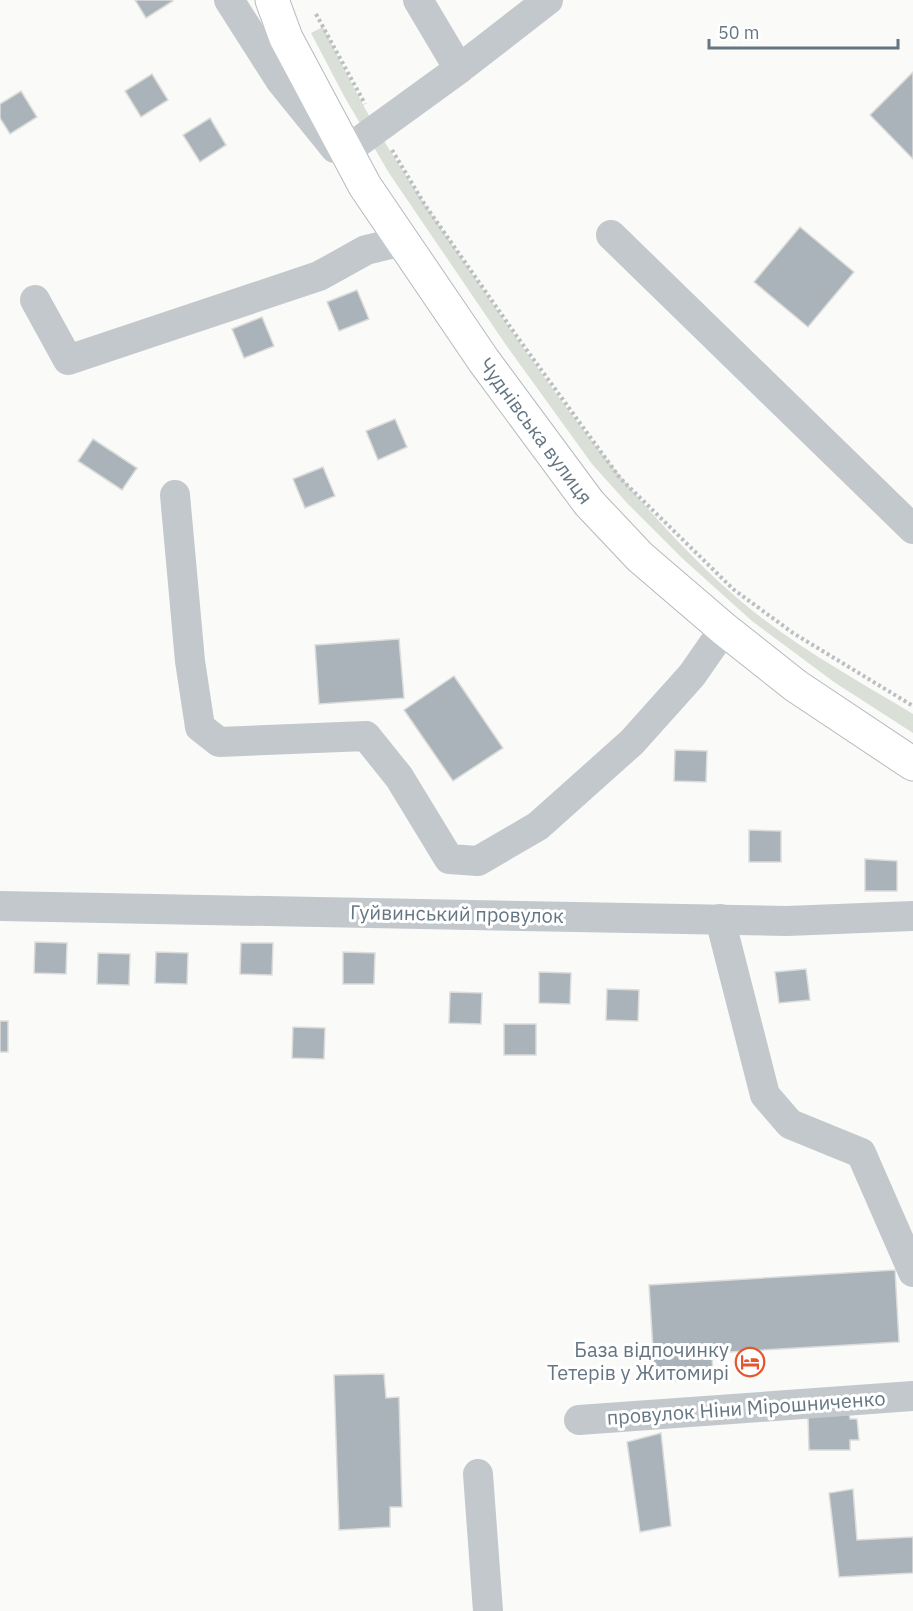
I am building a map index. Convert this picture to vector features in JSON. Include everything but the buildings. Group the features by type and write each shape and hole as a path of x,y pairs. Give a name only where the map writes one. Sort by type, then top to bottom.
{"main road":[{"name":"Чуднівська вулиця","path":"273,0 286,38 364,186 484,361 589,502 640,557 724,628 796,686 913,764"}],"street":[{"path":"229,0 280,80 364,186"},
{"path":"418,0 459,69"},
{"path":"346,150 459,69 548,0"},
{"path":"611,235 913,529"},
{"path":"35,300 68,360 319,276 366,250 403,241"},
{"path":"174,495 190,661 200,727 219,742 366,736 399,777 449,859 478,861 538,826 632,742 696,670 724,628"},
{"name":"Гуйвинський провулок","path":"0,906 787,921 913,916"},
{"path":"720,920 765,1095 790,1124 861,1153 913,1272"},
{"name":"провулок Ніни Мірошниченко","path":"579,1420 913,1396"},
{"path":"478,1474 488,1611"}],"path":[{"path":"316,14 368,109"},
{"path":"391,149 445,234 620,478 733,589 793,633 913,706"}],"shaded area":[{"path":"323,27 354,89 402,170 551,386 638,497 702,566 756,614 822,659 913,714 913,733 834,682 752,621 683,559 592,464 506,345 389,173 344,96 311,33"}],"place":[{"name":"База відпочинку Тетерів у Житомирі","path":"750,1362"}]}
